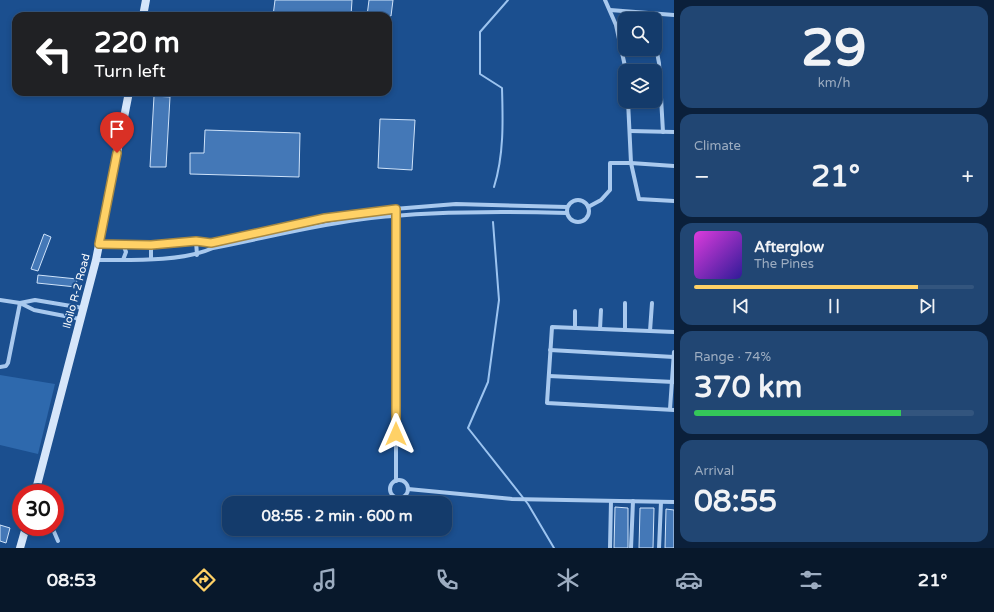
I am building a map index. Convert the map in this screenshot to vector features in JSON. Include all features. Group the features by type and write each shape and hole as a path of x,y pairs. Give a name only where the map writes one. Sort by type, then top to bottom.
{"main road":[{"path":"144,12 146,0"},
{"name":"Iloilo R-2 Road","path":"37,484 96,260 128,96"},
{"path":"20,548 23,536"}],"street":[{"path":"605,0 616,25 624,64"},
{"path":"610,10 636,12"},
{"path":"662,14 674,15"},
{"path":"658,56 663,132"},
{"path":"628,108 631,163 639,199 674,201"},
{"path":"630,131 674,132"},
{"path":"588,207 601,200 610,190 610,163 674,166"},
{"path":"99,244 151,245 196,241 211,243 325,218 369,211 456,204 567,207 576,200 583,201 588,207 587,217 581,221 574,221 567,213 567,207"},
{"path":"456,204 456,211"},
{"path":"491,205 492,212"},
{"path":"525,206 525,212"},
{"path":"412,207 412,214"},
{"path":"396,209 396,481 390,488 393,496 403,498 408,489"},
{"path":"369,211 370,218"},
{"path":"96,260 151,259 197,254 213,248 326,225 370,218 456,211 567,213"},
{"path":"325,218 326,225"},
{"path":"283,227 284,234"},
{"path":"239,237 240,243"},
{"path":"196,241 197,254"},
{"path":"123,244 126,252 123,260"},
{"path":"151,245 151,259"},
{"path":"0,300 20,303 34,310 80,319"},
{"path":"20,303 35,300 83,308"},
{"path":"0,368 6,366 8,363 20,303"},
{"path":"625,303 625,330"},
{"path":"650,331 652,303"},
{"path":"600,329 601,310"},
{"path":"575,311 575,328"},
{"path":"674,332 552,327 547,403 672,410 674,352"},
{"path":"550,350 674,357"},
{"path":"549,376 673,382"},
{"path":"396,481 405,483 408,489"},
{"path":"408,489 512,499 674,502"},
{"path":"610,548 611,501"},
{"path":"632,548 633,501"},
{"path":"659,548 661,502"},
{"path":"56,536 58,541"}],"shaded area":[{"path":"0,375 55,384 38,454 0,445"}],"building":[{"path":"275,0 352,0 351,12 274,12"},
{"path":"369,0 393,0 392,12 368,12"},
{"path":"154,96 170,97 166,167 150,167"},
{"path":"380,119 415,120 412,170 378,168"},
{"path":"205,130 300,133 299,177 190,174 190,153 204,153"},
{"path":"44,234 51,237 38,271 31,269"},
{"path":"38,275 77,279 76,287 37,283"},
{"path":"615,507 628,508 628,548 614,548"},
{"path":"640,508 654,508 653,548 639,548"},
{"path":"666,509 674,510 674,548 665,548"},
{"path":"0,525 10,528 6,543 0,541"}],"waterway":[{"path":"494,187 500,163 503,125 502,88 480,74 480,32 508,0"},
{"path":"493,222 499,300 488,382 468,428 528,504 554,548"}],"route":[{"path":"117,153 99,244 151,245 196,241 211,243 325,218 369,211 396,209 396,434"}]}
